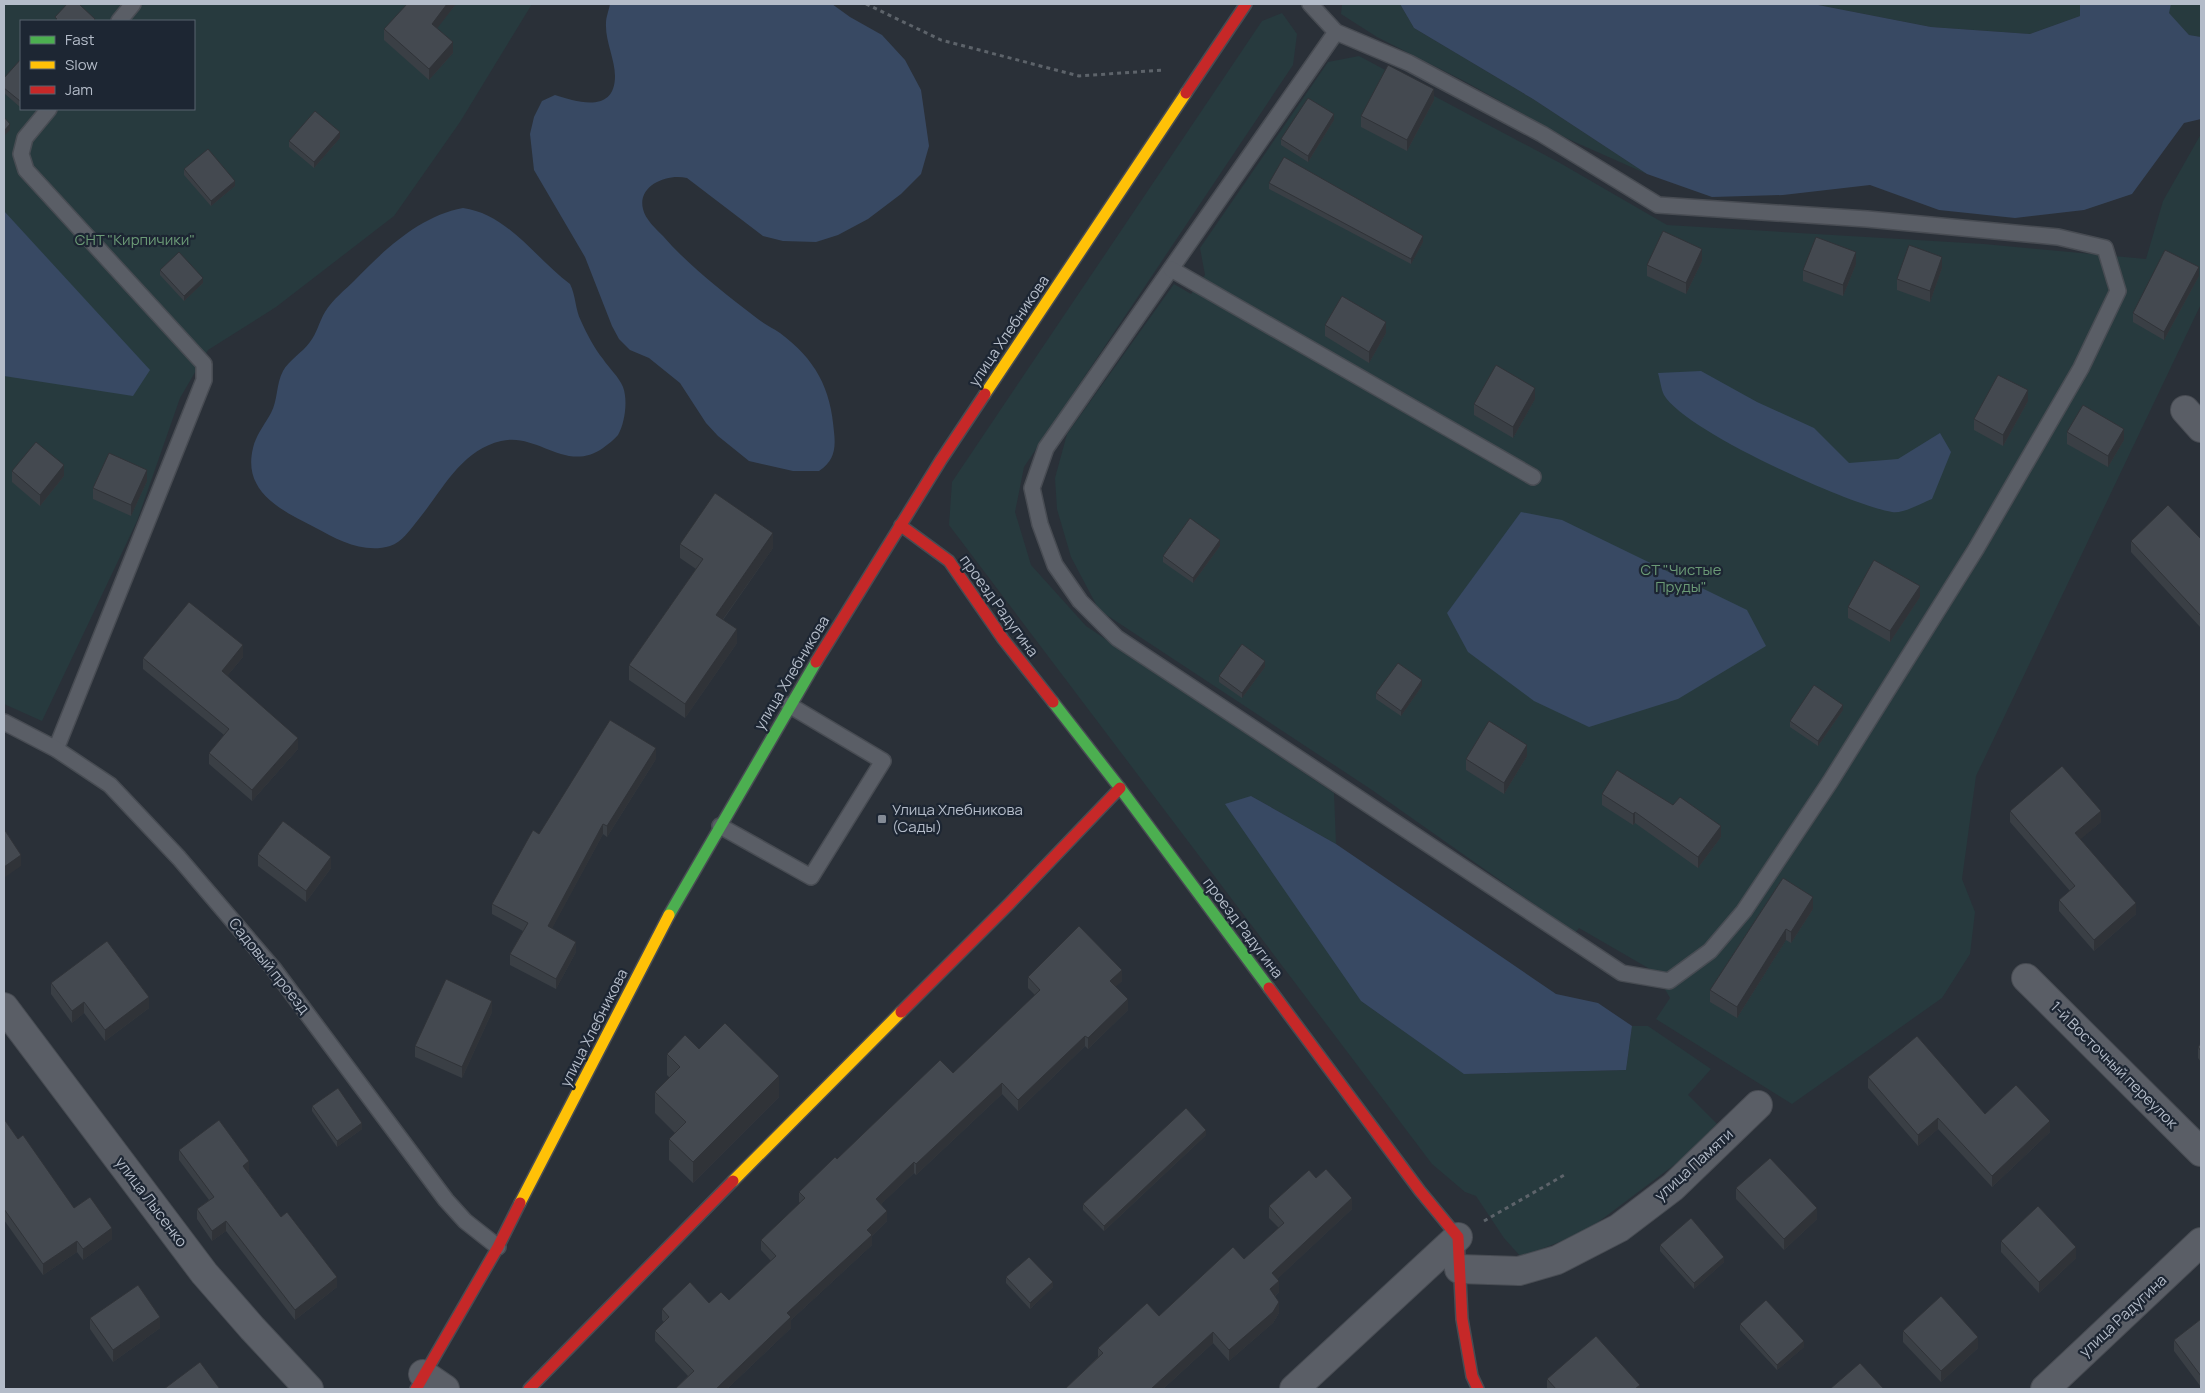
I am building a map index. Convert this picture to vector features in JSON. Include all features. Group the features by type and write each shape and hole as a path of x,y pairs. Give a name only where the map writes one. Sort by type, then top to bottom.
{"street":[{"name":"улица Хлебникова","path":"428,1384 667,919 789,705 900,525 1202,67 1246,4"},
{"name":"проезд Радугина","path":"900,525 949,562 1003,640 1120,788 1420,1190 1458,1237"},
{"path":"529,1389 874,1038 1009,904 1120,788"},
{"name":"1-й Восточный переулок","path":"2026,978 2201,1152"},
{"name":"улица Лысенко","path":"4,1006 204,1272 252,1328 309,1389"},
{"name":"улица Памяти","path":"1458,1269 1519,1271 1557,1260 1619,1228 1674,1187 1758,1105"},
{"path":"1458,1237 1458,1269 1462,1319 1472,1376 1478,1389"},
{"path":"1294,1389 1458,1237"},
{"name":"улица Радугина","path":"2045,1389 2201,1242"}],"lane":[{"path":"119,20 132,4"},
{"path":"1310,4 1336,32 1409,63 1525,125 1658,205 1876,219 2058,237 2105,248 2118,291 2081,368 1976,549 1830,782 1744,911 1710,951 1669,981 1622,973 1117,638 1080,601 1055,565 1040,524 1032,488 1046,448 1336,32"},
{"path":"48,110 25,138 21,154 26,170 204,364 204,380 56,749"},
{"path":"1170,269 1533,477"},
{"path":"720,826 810,877 883,761 789,705"},
{"name":"Садовый проезд","path":"4,722 56,749 110,785 179,858 273,968 446,1200 466,1221 498,1247"}],"path":[{"path":"866,4 942,40 1079,76 1202,67"},
{"path":"1458,1237 1566,1174"}],"green space":[{"name":"СНТ \"Кирпичики\"","path":"4,4 532,4 460,122 394,216 276,307 208,350 180,398 137,521 42,721 4,704"},
{"path":"1342,4 1400,4 1414,28 1533,99 1647,174 1568,139 1464,81 1377,37 1341,14"},
{"path":"1813,4 2080,4 2080,16 2030,34 1931,27"},
{"path":"2171,4 2201,4 2201,37 2189,35 2168,13"},
{"path":"1282,13 1297,34 1293,65 1024,467 1015,512 1031,565 1086,626 1334,793 1336,844 1251,796 1361,1001 1465,1074 1626,1070 1632,1026 1648,1026 1711,1069 1688,1095 1722,1129 1585,1232 1521,1257 1504,1238 1476,1196 1465,1192 1432,1164 949,525 952,482 1262,21"},
{"name":"СТ \"Чистые Пруды\"","path":"1359,56 1560,163 1667,225 1984,244 2146,259 2163,201 2201,134 2201,304 1976,776 1962,879 1975,912 1970,954 1942,998 1792,1104 1656,1019 1670,998 1655,972 1579,928 1575,933 1372,790 1099,610 1071,557 1057,509 1055,478 1067,434 1174,284 1191,294 1205,275 1200,248 1328,62"}],"water":[{"path":"610,4 832,4 850,17 882,35 905,60 921,90 929,146 921,174 901,194 868,219 838,235 816,242 783,241 763,236 687,178 671,177 663,179 649,187 642,201 644,213 648,220 684,258 730,298 780,333 803,353 812,364 825,388 835,438 831,459 819,471 793,471 749,461 718,436 706,423 680,383 649,358 630,350 619,339 585,257 534,170 530,134 534,117 542,101 555,95 584,102 602,101 609,96 613,88 615,70 606,30 606,18"},
{"path":"1400,4 1813,4 1931,27 2030,34 2080,16 2080,4 2171,4 2169,13 2189,35 2201,37 2201,119 2184,123 2132,194 2084,210 2015,218 1939,210 1870,185 1783,195 1712,197 1647,174 1533,99 1414,28"},
{"path":"463,208 479,212 508,228 570,284 579,316 588,336 621,383 625,392 625,411 622,424 615,439 590,455 577,457 564,455 527,442 514,440 501,441 487,446 463,462 412,528 398,542 380,548 361,547 333,537 291,515 268,498 259,489 254,477 251,464 254,443 271,413 283,371 310,342 325,312 339,295 404,235 432,218"},
{"path":"4,211 150,370 133,396 4,376"},
{"path":"1701,371 1757,402 1814,428 1849,463 1898,459 1940,433 1951,452 1932,499 1907,510 1892,512 1841,496 1734,446 1678,410 1664,395 1658,373"},
{"path":"1521,512 1562,520 1747,610 1766,646 1678,699 1589,727 1534,701 1468,652 1447,613"},
{"path":"1251,796 1336,844 1556,994 1598,1003 1632,1026 1626,1070 1464,1074 1361,1001 1225,804"}],"building":[{"path":"67,4 79,4 95,19 56,20 55,17"},
{"path":"407,4 447,4 432,24 453,42 429,69 384,29"},
{"path":"20,60 20,101 4,88 4,78"},
{"path":"1388,65 1434,89 1407,140 1361,116"},
{"path":"1308,98 1334,114 1308,156 1281,139"},
{"path":"315,111 340,132 314,162 289,141"},
{"path":"4,117 10,124 4,131"},
{"path":"208,149 235,181 211,201 184,169"},
{"path":"1284,157 1423,236 1411,259 1269,183"},
{"path":"1663,231 1702,249 1686,283 1647,265"},
{"path":"1816,237 1856,252 1843,285 1803,270"},
{"path":"1909,245 1942,257 1930,291 1897,279"},
{"path":"2165,250 2199,267 2164,332 2133,313"},
{"path":"179,252 203,278 184,296 160,270"},
{"path":"1342,296 1386,322 1369,352 1325,325"},
{"path":"1496,365 1535,388 1513,427 1474,404"},
{"path":"1998,375 2028,390 2003,435 1974,419"},
{"path":"2083,405 2124,429 2108,456 2067,432"},
{"path":"36,442 64,465 40,495 12,471"},
{"path":"109,453 147,470 131,505 93,488"},
{"path":"715,493 773,533 716,615 737,629 685,704 629,665 703,559 680,544"},
{"path":"2168,505 2201,539 2201,616 2131,541"},
{"path":"1190,518 1220,540 1193,578 1163,556"},
{"path":"1874,560 1920,586 1890,631 1848,607"},
{"path":"189,602 243,645 222,671 298,738 252,790 209,753 229,729 143,658"},
{"path":"1242,644 1265,661 1242,693 1219,676"},
{"path":"1398,663 1422,680 1401,711 1376,693"},
{"path":"1814,685 1843,705 1818,741 1790,721"},
{"path":"610,720 656,748 607,826 603,824 548,926 576,942 556,979 510,954 528,923 492,904 533,830 539,834"},
{"path":"1489,721 1527,745 1504,783 1466,759"},
{"path":"2062,766 2101,811 2075,833 2136,903 2094,940 2059,900 2075,886 2010,811"},
{"path":"1617,770 1673,805 1680,797 1721,826 1698,857 1635,812 1633,814 1602,794"},
{"path":"283,821 331,857 306,891 258,854"},
{"path":"4,829 21,855 4,867"},
{"path":"1783,878 1813,897 1791,932 1786,929 1737,1007 1710,990"},
{"path":"1079,926 1122,970 1110,981 1128,999 1088,1038 1085,1036 1018,1100 1002,1083 916,1164 914,1162 876,1199 887,1211 867,1230 872,1235 787,1313 791,1317 716,1389 675,1389 694,1371 655,1331 669,1317 662,1309 690,1282 709,1303 721,1292 729,1300 776,1256 761,1240 805,1198 799,1192 835,1157 837,1159 940,1060 953,1073 1040,990 1028,977"},
{"path":"107,941 149,997 105,1030 84,1002 72,1011 51,983"},
{"path":"446,979 492,1001 462,1067 415,1046"},
{"path":"725,1023 779,1076 693,1162 669,1139 686,1122 655,1092 680,1067 667,1054 685,1035 699,1049"},
{"path":"1917,1036 1985,1114 2016,1085 2050,1121 1992,1176 1938,1118 1918,1135 1868,1077"},
{"path":"338,1088 362,1123 337,1141 312,1106"},
{"path":"1186,1108 1206,1130 1104,1226 1083,1204"},
{"path":"4,1119 18,1139 23,1135 74,1208 90,1197 112,1228 83,1249 77,1241 43,1264 4,1209"},
{"path":"219,1120 249,1161 243,1166 281,1217 287,1212 337,1277 295,1310 226,1221 212,1231 197,1209 214,1197 179,1150"},
{"path":"1770,1158 1817,1208 1784,1239 1736,1188"},
{"path":"1326,1169 1352,1198 1272,1273 1279,1281 1270,1289 1279,1302 1273,1312 1229,1350 1213,1332 1151,1389 1065,1389 1103,1353 1098,1348 1147,1303 1159,1316 1233,1247 1244,1259 1284,1223 1269,1206 1309,1170 1316,1178"},
{"path":"2038,1206 2076,1247 2039,1282 2001,1241"},
{"path":"1691,1218 1724,1257 1694,1283 1660,1245"},
{"path":"1029,1257 1053,1282 1030,1303 1006,1277"},
{"path":"138,1285 160,1317 113,1350 90,1318"},
{"path":"1941,1296 1978,1337 1941,1371 1903,1331"},
{"path":"1766,1300 1804,1341 1777,1365 1740,1324"},
{"path":"2201,1319 2201,1376 2174,1340"},
{"path":"1596,1336 1640,1385 1635,1389 1556,1389 1547,1379"},
{"path":"200,1362 220,1389 164,1389"},
{"path":"1860,1363 1884,1389 1830,1389"}],"traffic: fast":[{"path":"669,915 816,662"},
{"path":"1053,702 1120,788 1269,988"}],"traffic: slow":[{"path":"985,394 1186,93"},
{"path":"520,1203 669,915"},
{"path":"733,1181 901,1012"}],"traffic: jam":[{"path":"1186,93 1246,4"},
{"path":"816,662 941,460 985,394"},
{"path":"900,525 949,561 1003,639 1053,702"},
{"path":"901,1012 1009,904 1120,788"},
{"path":"1269,988 1420,1191 1458,1237 1462,1319 1472,1376 1478,1389"},
{"path":"529,1389 733,1181"},
{"path":"416,1389 498,1247 520,1203"}],"place":[{"name":"Улица Хлебникова (Сады)","path":"882,819"}]}
